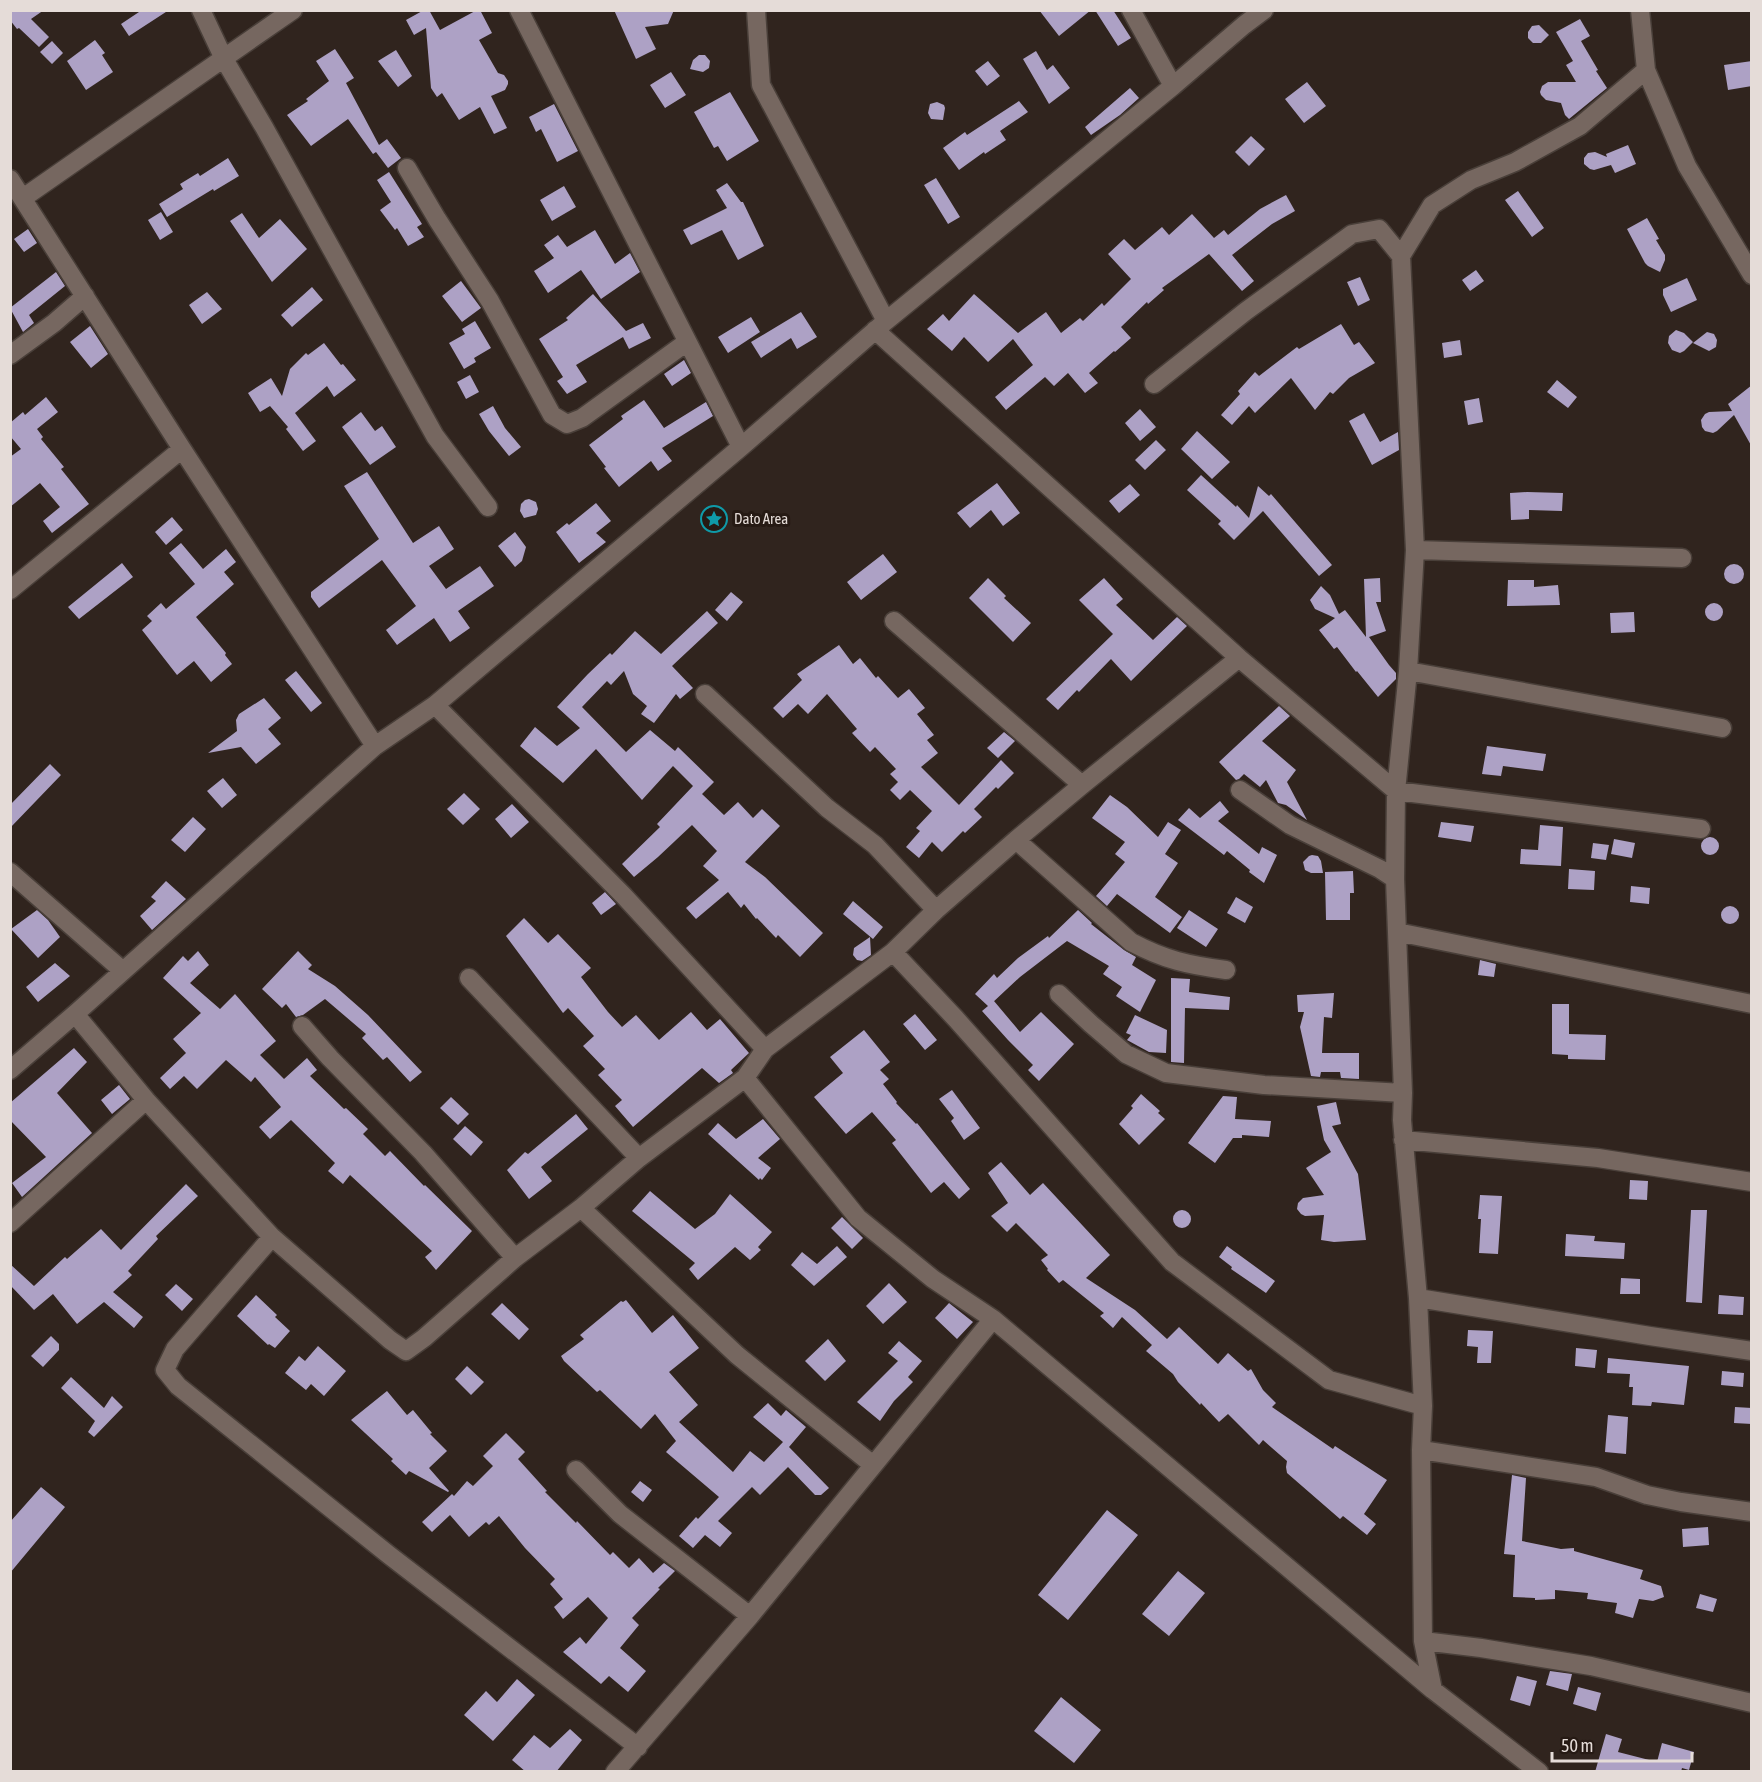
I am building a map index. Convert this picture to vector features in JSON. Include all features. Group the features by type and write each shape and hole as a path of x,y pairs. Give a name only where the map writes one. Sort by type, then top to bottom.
{"street":[{"path":"201,10 224,59 435,436 488,507"},
{"path":"23,198 293,10"},
{"path":"519,10 741,447"},
{"path":"756,10 761,85 881,325 1239,658 1396,791 1701,829"},
{"path":"1131,10 1173,86"},
{"path":"10,1070 375,746 435,705 741,447 881,325 1264,10"},
{"path":"1640,10 1646,70 1687,166 1752,275"},
{"path":"1433,1690 1423,1641 1421,1450 1423,1406 1418,1298 1403,1140 1395,879 1396,791 1408,671 1415,550 1401,256 1432,204 1471,180 1515,162 1580,126 1646,70"},
{"path":"407,168 490,301 552,415 567,424 582,418 687,342"},
{"path":"10,179 375,746"},
{"path":"1154,384 1246,311 1352,234 1379,229 1401,256"},
{"path":"10,355 85,296"},
{"path":"10,590 182,449"},
{"path":"1415,550 1682,558"},
{"path":"894,621 1082,785"},
{"path":"75,1014 146,1100 272,1237 390,1340 406,1351 515,1258 582,1208 639,1158 745,1078 765,1049 893,952 936,910 1016,840 1239,658"},
{"path":"1408,671 1722,728"},
{"path":"705,694 827,808 875,845 936,910"},
{"path":"435,705 624,896 765,1049"},
{"path":"1240,790 1290,825 1380,869 1395,879"},
{"path":"1016,840 1131,942 1153,954 1189,965 1226,970"},
{"path":"10,872 123,971"},
{"path":"1397,932 1752,1004"},
{"path":"893,952 1172,1262 1329,1380 1423,1406"},
{"path":"469,978 639,1158"},
{"path":"1059,994 1126,1054 1166,1074 1264,1085 1403,1093"},
{"path":"302,1026 330,1058 423,1153 515,1258"},
{"path":"745,1078 858,1218 933,1279 993,1319 1433,1690 1539,1772"},
{"path":"10,1223 146,1100"},
{"path":"1403,1140 1598,1158 1752,1182"},
{"path":"582,1208 737,1355 873,1465"},
{"path":"272,1237 175,1349 165,1370 178,1386 389,1555 638,1747"},
{"path":"1418,1298 1752,1351"},
{"path":"615,1772 750,1616 993,1319"},
{"path":"1421,1450 1596,1477 1647,1495 1752,1512"},
{"path":"576,1470 620,1514 750,1616"},
{"path":"1423,1641 1591,1666 1752,1703"}],"building":[{"path":"10,10 44,10 31,19 49,37 39,47 19,28 17,29 10,20"},
{"path":"142,10 169,10 129,36 121,24"},
{"path":"424,10 429,10 440,30 480,10 492,33 479,40 498,73 504,75 508,81 505,90 491,96 507,128 494,134 480,107 459,120 442,93 437,97 431,88 426,28 414,35 406,20"},
{"path":"614,10 674,10 668,24 645,27 656,49 636,59"},
{"path":"1039,10 1091,10 1059,36"},
{"path":"1095,10 1113,10 1131,38 1118,46"},
{"path":"1580,19 1590,36 1581,41 1607,88 1569,119 1561,103 1546,100 1540,92 1542,86 1548,82 1576,82 1566,65 1573,61 1556,32"},
{"path":"1539,25 1549,35 1541,43 1533,43 1528,38 1528,32 1532,26"},
{"path":"95,40 105,53 102,55 113,72 86,90 67,61"},
{"path":"52,41 63,53 52,64 40,52"},
{"path":"335,49 354,78 346,83 379,145 387,139 401,158 388,168 376,152 373,154 348,119 311,146 287,115 308,101 306,99 329,81 316,61"},
{"path":"396,50 412,76 398,87 378,61"},
{"path":"1036,51 1047,70 1053,65 1070,88 1049,104 1023,59"},
{"path":"699,55 705,55 710,61 709,68 703,72 690,69 693,60"},
{"path":"988,61 1000,76 987,86 975,71"},
{"path":"1752,61 1752,86 1728,90 1724,65"},
{"path":"671,72 686,95 665,108 650,85"},
{"path":"1307,82 1326,106 1304,123 1285,99"},
{"path":"1130,88 1139,98 1120,115 1091,135 1085,127"},
{"path":"730,92 759,141 727,161 718,146 714,148 694,112"},
{"path":"1019,101 1028,112 1000,131 1006,140 959,170 943,148 965,132 967,135"},
{"path":"937,102 945,108 943,120 931,119 928,113 930,104"},
{"path":"554,104 578,151 557,162 541,129 536,132 529,117"},
{"path":"1251,136 1265,149 1249,166 1235,152"},
{"path":"1628,145 1636,164 1615,173 1611,165 1594,170 1584,164 1584,158 1588,153 1595,152 1607,157 1606,154"},
{"path":"228,158 239,176 167,217 159,204 183,189 180,184 198,173 200,176"},
{"path":"389,172 422,224 417,227 424,237 408,246 397,228 395,230 380,210 391,202 377,180"},
{"path":"936,178 960,217 948,224 924,185"},
{"path":"727,183 743,202 764,246 738,260 722,230 691,245 683,230 727,208 716,190"},
{"path":"564,186 576,207 552,221 540,200"},
{"path":"1518,191 1544,228 1532,237 1505,200"},
{"path":"1286,195 1295,211 1272,224 1232,255 1254,281 1242,291 1209,254 1162,288 1164,290 1148,304 1147,302 1121,327 1131,338 1089,373 1098,383 1085,393 1068,373 1054,386 1045,377 1006,410 995,397 1033,365 1013,339 988,362 964,337 952,351 927,329 943,314 949,321 974,294 1018,333 1046,312 1061,333 1080,318 1083,321 1102,303 1104,306 1131,279 1108,254 1124,239 1135,250 1162,227 1169,235 1192,214 1214,238 1224,230 1228,235 1260,209"},
{"path":"161,212 173,232 160,240 148,220"},
{"path":"242,213 259,238 280,219 307,249 272,282 230,221"},
{"path":"1647,218 1665,255 1660,272 1645,263 1627,229"},
{"path":"28,229 37,243 24,252 14,239"},
{"path":"595,230 615,264 630,253 640,272 601,299 581,270 548,293 534,271 554,258 544,245 558,235 567,247"},
{"path":"1476,270 1484,281 1470,291 1462,280"},
{"path":"56,272 65,286 29,315 34,323 23,332 10,308"},
{"path":"1360,277 1370,300 1358,306 1347,282"},
{"path":"1687,278 1697,300 1671,312 1663,295 1663,289"},
{"path":"461,281 481,308 462,322 442,296"},
{"path":"312,287 323,300 292,327 281,315"},
{"path":"207,292 222,309 202,324 189,305"},
{"path":"593,294 626,331 643,323 651,338 629,349 623,337 576,365 587,382 567,394 557,381 563,377 539,339 568,320 566,318"},
{"path":"801,312 817,337 797,349 791,338 761,358 751,342"},
{"path":"751,317 760,332 728,353 718,337"},
{"path":"475,321 491,348 474,358 476,362 464,369 449,343 465,334 462,329"},
{"path":"1341,324 1354,345 1359,342 1375,363 1349,378 1333,394 1330,392 1315,410 1291,378 1255,413 1249,406 1232,425 1221,415 1240,394 1238,391 1255,372 1259,376 1297,347 1299,349"},
{"path":"90,326 108,354 91,368 70,342"},
{"path":"1676,330 1684,333 1693,342 1680,353 1672,350 1668,343 1669,336"},
{"path":"1707,332 1714,334 1717,340 1716,347 1709,351 1693,343"},
{"path":"1460,340 1462,355 1444,358 1442,343"},
{"path":"324,343 356,380 334,397 327,386 295,413 316,441 303,451 286,429 288,427 270,406 260,412 248,393 271,378 282,396 290,369 306,353 308,355"},
{"path":"684,360 691,373 672,386 664,374"},
{"path":"470,375 479,392 466,399 457,382"},
{"path":"1557,380 1577,397 1568,408 1547,392"},
{"path":"1752,385 1752,447 1734,415 1717,431 1713,433 1705,431 1701,420 1705,414 1732,411 1728,404"},
{"path":"46,397 58,412 37,429 43,437 41,439 64,467 61,469 89,504 52,533 43,521 60,507 40,483 10,507 10,457 21,449 10,436 10,423 23,412 25,415"},
{"path":"1479,398 1483,422 1468,425 1464,401"},
{"path":"644,400 664,428 706,402 713,416 662,448 672,461 658,471 651,461 619,487 589,445 623,419 621,416"},
{"path":"493,406 505,428 521,447 509,456 479,414"},
{"path":"1140,409 1156,427 1140,441 1125,423"},
{"path":"361,412 375,431 382,426 396,447 370,465 342,427"},
{"path":"1364,413 1380,442 1398,432 1399,450 1372,465 1349,421"},
{"path":"1197,431 1230,462 1212,479 1181,449"},
{"path":"1156,440 1166,450 1145,470 1135,460"},
{"path":"367,472 413,543 439,526 454,549 429,566 446,589 480,566 494,586 458,611 470,628 450,642 434,618 397,645 386,630 416,606 382,560 319,608 311,597 311,592 379,539 344,486"},
{"path":"1201,475 1249,518 1258,486 1269,496 1271,494 1332,565 1319,576 1263,511 1234,540 1218,524 1221,521 1187,490"},
{"path":"997,483 1020,513 1003,526 991,510 970,528 957,513"},
{"path":"1130,484 1140,495 1119,513 1109,501"},
{"path":"1510,493 1563,493 1562,511 1529,510 1529,519 1511,520"},
{"path":"529,499 536,502 538,509 536,515 524,518 520,511 521,504"},
{"path":"596,503 611,521 596,533 606,542 579,563 556,532 567,523 569,525"},
{"path":"172,517 183,530 166,545 155,532"},
{"path":"515,532 526,547 522,561 515,567 498,546"},
{"path":"181,543 203,569 226,549 236,562 224,572 234,584 196,617 226,653 225,655 232,664 211,682 194,661 177,675 142,630 152,621 147,616 161,603 166,609 195,584 169,553"},
{"path":"883,554 897,572 861,600 847,582"},
{"path":"122,563 133,577 79,619 68,607"},
{"path":"1730,564 1738,564 1744,570 1744,578 1738,584 1730,584 1724,578 1724,570"},
{"path":"988,578 1006,596 1004,598 1031,623 1013,642 969,598"},
{"path":"1104,578 1123,599 1116,605 1153,640 1177,617 1187,626 1131,681 1111,659 1058,710 1046,699 1113,634 1079,600"},
{"path":"1380,578 1381,602 1376,602 1386,631 1369,637 1396,673 1396,679 1378,697 1337,647 1334,649 1319,630 1335,618 1315,609 1310,600 1321,586 1330,595 1339,614 1345,610 1366,637 1364,579"},
{"path":"1508,580 1534,580 1534,587 1558,585 1560,605 1507,606"},
{"path":"731,592 743,602 727,621 715,610"},
{"path":"1714,603 1722,608 1723,612 1718,620 1714,621 1706,616 1705,612 1710,604"},
{"path":"707,611 718,623 672,666 693,688 680,699 676,694 654,723 641,714 647,706 633,694 624,671 611,685 607,681 582,707 626,752 650,730 675,751 678,747 714,782 702,794 724,815 738,802 753,818 762,809 780,826 745,862 765,877 823,933 800,957 778,935 776,938 744,904 741,908 728,892 696,919 686,908 719,880 703,866 717,851 692,825 634,877 622,864 660,827 657,824 693,786 673,766 642,800 596,749 563,783 520,746 535,727 557,746 580,728 557,707 588,674 610,653 612,655 635,631 661,654"},
{"path":"1634,612 1635,632 1611,633 1610,613"},
{"path":"839,645 853,664 860,658 876,678 878,676 898,698 909,689 925,708 917,714 934,735 927,740 938,753 921,767 959,805 1001,760 1014,773 974,809 982,817 965,833 963,831 942,852 932,842 919,858 906,847 920,831 916,828 932,811 910,790 900,800 890,790 898,782 890,774 896,769 875,747 870,752 852,733 857,729 827,694 808,714 798,704 783,718 773,708 802,680 797,674"},
{"path":"296,671 322,703 311,712 285,680"},
{"path":"264,698 281,718 268,729 281,744 256,764 241,747 208,753 237,731 236,720 239,714"},
{"path":"1279,706 1290,716 1262,741 1296,770 1287,782 1307,820 1286,805 1278,803 1266,780 1260,787 1244,774 1236,780 1219,762"},
{"path":"1004,732 1015,741 998,758 987,748"},
{"path":"1487,746 1546,754 1543,771 1503,766 1501,776 1482,774"},
{"path":"50,764 61,775 10,828 10,805"},
{"path":"223,778 237,795 222,808 207,791"},
{"path":"464,793 480,809 463,825 447,809"},
{"path":"1110,795 1127,807 1158,837 1168,822 1181,830 1165,854 1178,863 1155,897 1182,917 1170,933 1117,894 1107,906 1096,896 1125,862 1115,854 1125,842 1092,818"},
{"path":"1220,801 1229,812 1218,821 1259,854 1262,847 1277,855 1264,883 1227,851 1224,855 1178,820 1189,808 1200,818"},
{"path":"512,804 529,822 511,838 495,819"},
{"path":"193,817 206,829 185,852 171,840"},
{"path":"1441,822 1474,826 1471,842 1438,837"},
{"path":"1540,825 1563,827 1561,866 1520,864 1521,849 1538,850"},
{"path":"1710,837 1716,840 1719,846 1716,852 1710,855 1704,852 1701,846 1704,840"},
{"path":"1614,839 1635,843 1632,858 1611,854"},
{"path":"1593,843 1609,845 1606,860 1591,858"},
{"path":"1312,855 1318,856 1323,873 1311,873 1305,870 1303,862"},
{"path":"1569,869 1595,871 1594,890 1568,889"},
{"path":"1353,871 1354,893 1350,893 1350,920 1326,920 1325,872"},
{"path":"166,881 186,899 152,930 140,916 156,901 151,897"},
{"path":"1631,886 1650,888 1649,904 1630,902"},
{"path":"605,892 616,904 601,915 592,903"},
{"path":"1236,897 1253,907 1245,923 1227,913"},
{"path":"853,901 883,927 873,939 843,914"},
{"path":"1730,906 1738,911 1739,915 1734,923 1730,924 1722,919 1721,915 1726,907"},
{"path":"37,910 48,920 60,937 38,958 11,929"},
{"path":"1078,910 1091,924 1136,957 1132,965 1156,980 1140,1012 1116,996 1122,987 1103,974 1109,966 1067,941 1020,977 994,1001 1020,1032 1041,1012 1074,1044 1039,1081 1028,1070 1033,1065 982,1011 988,1006 975,994 994,974 997,978 1018,958 1048,936 1049,938"},
{"path":"1189,910 1218,929 1206,947 1177,928"},
{"path":"524,918 548,943 558,934 591,968 581,977 622,1027 636,1015 659,1040 691,1012 707,1030 720,1019 749,1053 731,1070 733,1073 719,1083 702,1068 633,1127 615,1106 622,1100 598,1075 605,1069 583,1046 594,1036 568,1008 563,1013 506,936"},
{"path":"870,937 871,955 862,961 857,960 853,955 854,948"},
{"path":"198,951 209,965 190,983 220,1009 235,994 276,1041 260,1055 284,1079 307,1058 317,1070 310,1076 368,1129 363,1134 385,1156 390,1151 472,1231 436,1270 425,1257 432,1251 350,1175 343,1184 328,1171 335,1163 291,1120 270,1139 259,1127 281,1107 255,1077 251,1082 226,1060 197,1089 184,1076 170,1089 160,1078 186,1053 173,1039 201,1013 163,978 183,956 188,961"},
{"path":"298,951 312,965 308,969 335,986 368,1015 422,1072 410,1082 387,1057 383,1060 362,1038 366,1034 325,999 303,1015 296,1017 286,1004 282,1008 262,989"},
{"path":"1480,960 1496,964 1494,977 1478,975"},
{"path":"55,963 70,976 38,1002 26,987"},
{"path":"1171,978 1190,979 1189,992 1230,997 1229,1010 1185,1008 1184,1063 1171,1062"},
{"path":"1334,993 1332,1018 1324,1017 1322,1053 1359,1053 1359,1079 1341,1078 1340,1072 1321,1072 1320,1077 1311,1076 1300,1027 1304,1012 1298,1012 1297,995"},
{"path":"1552,1004 1569,1004 1569,1034 1606,1035 1605,1060 1568,1059 1568,1055 1552,1054"},
{"path":"915,1014 937,1040 925,1050 903,1024"},
{"path":"1135,1015 1167,1030 1166,1053 1149,1052 1127,1040 1131,1035 1126,1033"},
{"path":"864,1030 890,1062 880,1070 889,1079 883,1084 896,1103 917,1123 970,1189 959,1199 944,1182 931,1193 892,1143 896,1140 872,1112 846,1134 814,1097 843,1073 830,1057"},
{"path":"74,1048 87,1062 57,1093 92,1133 22,1197 12,1183 46,1157 10,1120 10,1103"},
{"path":"119,1085 130,1099 112,1114 101,1100"},
{"path":"952,1090 980,1128 964,1140 951,1121 954,1118 939,1099"},
{"path":"1141,1094 1160,1111 1158,1113 1165,1119 1139,1145 1119,1124 1133,1108 1131,1106"},
{"path":"1223,1096 1237,1097 1235,1119 1271,1121 1269,1137 1242,1135 1242,1138 1233,1138 1215,1163 1188,1143"},
{"path":"451,1097 469,1114 458,1125 440,1108"},
{"path":"1336,1102 1341,1124 1332,1126 1358,1174 1366,1240 1334,1242 1321,1240 1324,1215 1305,1216 1297,1209 1298,1203 1303,1198 1324,1195 1306,1168 1331,1152 1324,1140 1317,1106"},
{"path":"576,1114 588,1129 541,1167 552,1181 529,1199 507,1170 525,1152 528,1154"},
{"path":"763,1119 780,1139 758,1158 771,1168 762,1180 760,1178 759,1180 708,1134 718,1123 736,1139"},
{"path":"465,1126 483,1142 471,1156 453,1139"},
{"path":"1001,1162 1030,1195 1043,1183 1110,1255 1086,1278 1135,1310 1167,1339 1179,1327 1218,1364 1228,1353 1248,1371 1251,1369 1263,1390 1276,1403 1272,1407 1333,1449 1335,1446 1387,1480 1364,1514 1376,1524 1367,1535 1343,1516 1340,1519 1287,1473 1287,1461 1263,1440 1259,1445 1228,1414 1219,1422 1201,1403 1200,1405 1173,1374 1146,1351 1152,1345 1122,1317 1113,1328 1100,1316 1104,1313 1063,1280 1059,1283 1041,1260 1048,1255 1016,1223 1007,1232 991,1216 1008,1203 988,1173"},
{"path":"1630,1180 1648,1181 1647,1200 1629,1199"},
{"path":"186,1184 198,1196 156,1236 158,1239 128,1271 132,1275 113,1292 143,1317 134,1328 104,1302 77,1324 53,1294 34,1310 10,1285 10,1264 34,1286 65,1257 67,1259 101,1229 121,1250"},
{"path":"650,1191 695,1229 715,1214 730,1194 772,1232 758,1247 761,1250 750,1260 735,1247 698,1280 689,1269 695,1263 632,1211"},
{"path":"1480,1195 1502,1196 1498,1254 1479,1253"},
{"path":"1182,1210 1188,1213 1191,1219 1188,1225 1182,1228 1176,1225 1173,1219 1176,1213"},
{"path":"1691,1210 1707,1210 1702,1303 1686,1302"},
{"path":"842,1217 863,1238 852,1249 831,1228"},
{"path":"1566,1234 1595,1236 1594,1241 1625,1243 1624,1259 1565,1256"},
{"path":"837,1246 847,1257 814,1286 791,1265 802,1252 817,1264"},
{"path":"1227,1246 1275,1281 1266,1293 1231,1269 1232,1267 1219,1257"},
{"path":"1621,1278 1640,1279 1640,1294 1620,1294"},
{"path":"889,1283 907,1302 883,1324 866,1306"},
{"path":"176,1284 193,1299 182,1311 165,1295"},
{"path":"256,1295 290,1331 275,1348 268,1345 237,1316"},
{"path":"1719,1295 1744,1297 1743,1315 1718,1314"},
{"path":"626,1300 652,1333 673,1315 699,1348 669,1372 698,1405 679,1422 733,1472 750,1451 764,1462 783,1442 753,1417 768,1403 781,1416 786,1410 806,1427 789,1447 829,1488 821,1495 815,1495 788,1467 760,1495 752,1487 718,1521 732,1533 720,1547 705,1535 693,1548 679,1536 719,1497 666,1452 676,1441 655,1414 641,1429 600,1390 597,1392 561,1356 584,1339 580,1335 621,1301"},
{"path":"502,1303 529,1329 519,1340 491,1314"},
{"path":"949,1303 973,1322 957,1339 935,1318"},
{"path":"1468,1330 1493,1331 1491,1363 1477,1363 1478,1347 1467,1346"},
{"path":"51,1336 59,1344 59,1350 43,1367 31,1356"},
{"path":"828,1339 846,1361 825,1381 805,1361"},
{"path":"899,1341 922,1361 908,1377 913,1382 894,1401 880,1421 857,1402 898,1361 888,1353"},
{"path":"318,1346 346,1371 324,1396 311,1384 306,1390 285,1373 299,1356 305,1361"},
{"path":"1576,1348 1597,1350 1595,1368 1575,1366"},
{"path":"1608,1358 1689,1366 1684,1405 1652,1402 1651,1406 1632,1405 1633,1387 1629,1387 1630,1374 1607,1373"},
{"path":"467,1366 484,1382 471,1395 455,1379"},
{"path":"1722,1371 1744,1373 1743,1387 1721,1385"},
{"path":"71,1377 104,1408 112,1396 123,1407 94,1437 88,1432 95,1421 61,1388"},
{"path":"387,1391 407,1415 413,1410 432,1433 430,1434 447,1451 429,1468 448,1492 409,1471 406,1475 391,1461 393,1459 351,1420"},
{"path":"1735,1407 1752,1408 1752,1424 1734,1423"},
{"path":"1608,1415 1628,1417 1626,1454 1605,1452"},
{"path":"506,1433 525,1452 518,1459 547,1491 545,1492 610,1555 613,1552 629,1568 639,1558 653,1573 664,1563 675,1571 632,1618 639,1625 620,1648 646,1671 628,1692 609,1676 601,1684 563,1652 580,1637 586,1644 608,1618 588,1597 563,1619 554,1607 563,1599 550,1584 555,1579 525,1548 499,1516 489,1525 486,1522 469,1537 450,1515 432,1532 422,1522 452,1494 454,1496 467,1481 473,1486 493,1466 483,1456"},
{"path":"1512,1475 1526,1478 1522,1541 1561,1549 1574,1548 1574,1551 1643,1570 1640,1579 1661,1586 1664,1597 1653,1601 1639,1599 1633,1618 1615,1613 1617,1603 1587,1599 1588,1593 1555,1590 1555,1599 1535,1600 1535,1598 1513,1597 1515,1555 1504,1554"},
{"path":"640,1481 652,1490 643,1502 631,1492"},
{"path":"41,1487 65,1507 10,1573 10,1522"},
{"path":"1107,1510 1138,1535 1068,1620 1038,1595"},
{"path":"1708,1527 1709,1545 1683,1547 1682,1529"},
{"path":"1178,1571 1205,1593 1169,1636 1142,1614"},
{"path":"1700,1594 1717,1599 1713,1612 1696,1608"},
{"path":"1550,1671 1572,1674 1568,1691 1546,1685"},
{"path":"1517,1676 1537,1681 1530,1706 1510,1700"},
{"path":"517,1679 535,1695 493,1741 464,1715 486,1691 497,1702"},
{"path":"1578,1687 1601,1693 1596,1711 1573,1704"},
{"path":"1061,1697 1101,1730 1074,1763 1034,1731"},
{"path":"570,1729 582,1740 556,1772 526,1772 512,1760 534,1735 550,1748"},
{"path":"1606,1734 1622,1739 1618,1752 1657,1762 1662,1743 1694,1752 1689,1770 1682,1768 1681,1772 1595,1772"}],"place":[{"name":"Dato Area","path":"714,519"}]}
